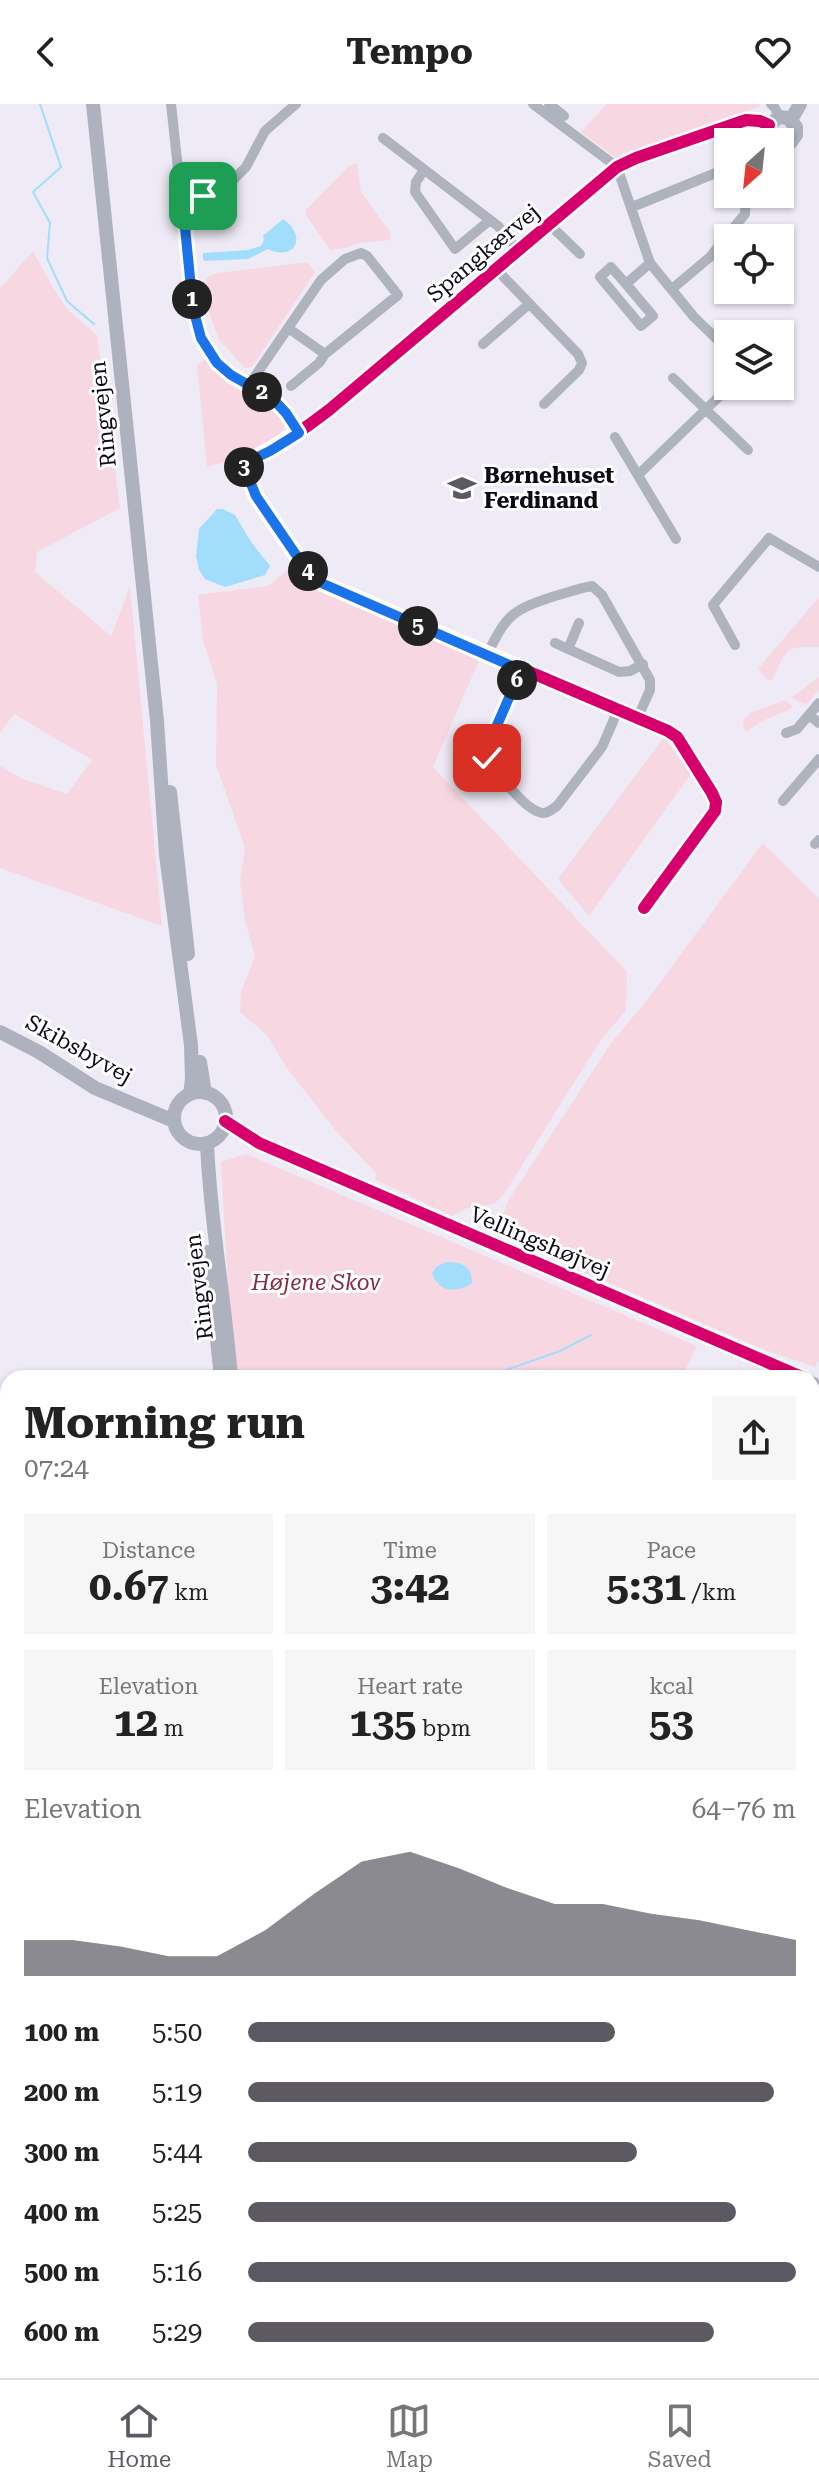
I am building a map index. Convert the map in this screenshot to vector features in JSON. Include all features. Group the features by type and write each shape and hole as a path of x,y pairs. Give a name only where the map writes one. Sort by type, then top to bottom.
{"main road":[{"name":"Ringvejen","path":"93,104 157,721 166,855 191,1045 192,1079 198,1093"},
{"path":"773,128 800,104"},
{"name":"Spangkærvej","path":"299,433 617,167 746,120 780,121"},
{"path":"780,121 796,127 794,138"},
{"name":"Skibsbyvej","path":"0,1032 39,1052 95,1088 174,1121"},
{"path":"198,1093 215,1097 222,1105 212,1136 181,1136 174,1121 177,1105 198,1093"},
{"name":"Skibsbyvej","path":"138,1105 177,1105"},
{"name":"Ringvejen","path":"212,1136 221,1370"},
{"name":"Ringvejen","path":"212,1136 210,1197 230,1370"},
{"name":"Vellingshøjvej","path":"212,1136 259,1143 784,1370"}],"street":[{"path":"171,104 196,324 201,338 217,363 231,375 273,399 299,433"},
{"path":"182,197 213,193 231,182 246,167 265,131 296,104"},
{"path":"533,104 617,167 650,263 714,336"},
{"path":"549,104 564,116"},
{"path":"771,104 780,121"},
{"path":"383,138 490,220 518,250"},
{"path":"424,170 416,182 415,192 455,249 490,220"},
{"path":"632,207 714,174"},
{"path":"672,289 710,257 745,214 745,208"},
{"name":"Spangkærvej","path":"549,224 580,254"},
{"path":"249,385 321,280 345,259 361,253 367,256 398,295 291,386"},
{"path":"626,284 650,263"},
{"path":"611,267 626,284 653,316 641,326 600,277 611,267"},
{"path":"496,269 578,354 582,363 579,370 544,404"},
{"path":"483,344 529,304"},
{"path":"288,328 325,354"},
{"path":"673,378 748,450"},
{"path":"638,475 715,400"},
{"name":"Spangkærvej","path":"299,433 243,464 256,496 305,568 319,582 487,655"},
{"path":"615,437 676,539"},
{"path":"735,645 713,605 769,538 819,567"},
{"path":"637,719 650,690 650,680 602,595 592,586 523,607 501,626 487,655 677,737 716,802 711,819 644,908"},
{"path":"568,649 579,623"},
{"path":"555,643 619,672 625,673 643,664"},
{"path":"521,670 486,753 490,766 541,813 548,813 557,806 602,747 618,710"},
{"path":"786,733 797,729 819,703"},
{"path":"809,715 819,723"},
{"path":"783,801 815,773 819,759"}],"green space":[{"path":"607,104 761,106 616,158 581,132"},
{"path":"357,163 361,192 391,233 390,240 330,250 306,215 306,210 348,167"},
{"path":"33,251 68,310 97,335 120,508 37,552 35,572 111,636 130,587 162,926 0,868 0,766 23,779 67,794 92,760 14,714 0,733 0,288"},
{"path":"307,262 315,272 252,367 245,368 219,340 206,304 206,278 217,273"},
{"path":"206,359 227,383 269,407 285,425 280,433 262,446 207,467 197,365"},
{"path":"290,568 328,595 480,658 433,767 627,972 626,1011 601,1040 504,1194 494,1204 467,1208 452,1216 376,1180 376,1173 336,1131 286,1067 266,1034 240,1012 241,992 255,956 245,921 240,881 245,848 216,765 217,684 203,640 198,595 268,586"},
{"path":"819,597 819,647 792,649 784,656 772,680 768,680 758,669"},
{"path":"819,677 819,690 806,705 793,699 792,697"},
{"path":"785,700 792,706 791,709 762,721 747,732 744,729 743,720 752,712"},
{"path":"664,737 691,774 589,916 558,879"},
{"path":"763,843 819,899 819,1360 815,1367 760,1348 495,1234 508,1201 611,1043 644,1004"},
{"name":"Højene Skov","path":"246,1154 697,1346 685,1370 233,1370 221,1162"}],"water":[{"path":"283,219 295,233 295,245 291,250 277,252 268,249 248,259 203,259 203,253 248,250 261,246 263,236"},
{"path":"217,509 235,515 270,566 265,575 225,587 205,579 196,556 199,529"},
{"path":"446,1262 465,1266 472,1283 454,1290 439,1284 432,1273"}],"waterway":[{"path":"40,104 61,167 33,192 50,223 47,258 67,301 94,324"},
{"path":"506,1370 560,1351 591,1335"}],"cycle path":[{"path":"644,908 715,811 716,802 712,793 677,737 319,582 305,568 256,496 243,464 288,439 329,410 617,167 746,120 769,125"},
{"path":"225,1121 259,1143 785,1370"}],"place":[{"name":"Børnehuset Ferdinand","path":"462,488"}],"route":[{"path":"203,196 182,197 193,308 201,338 217,363 231,375 273,399 299,433 243,464 256,496 305,568 319,582 521,670 488,746 487,758"}]}
